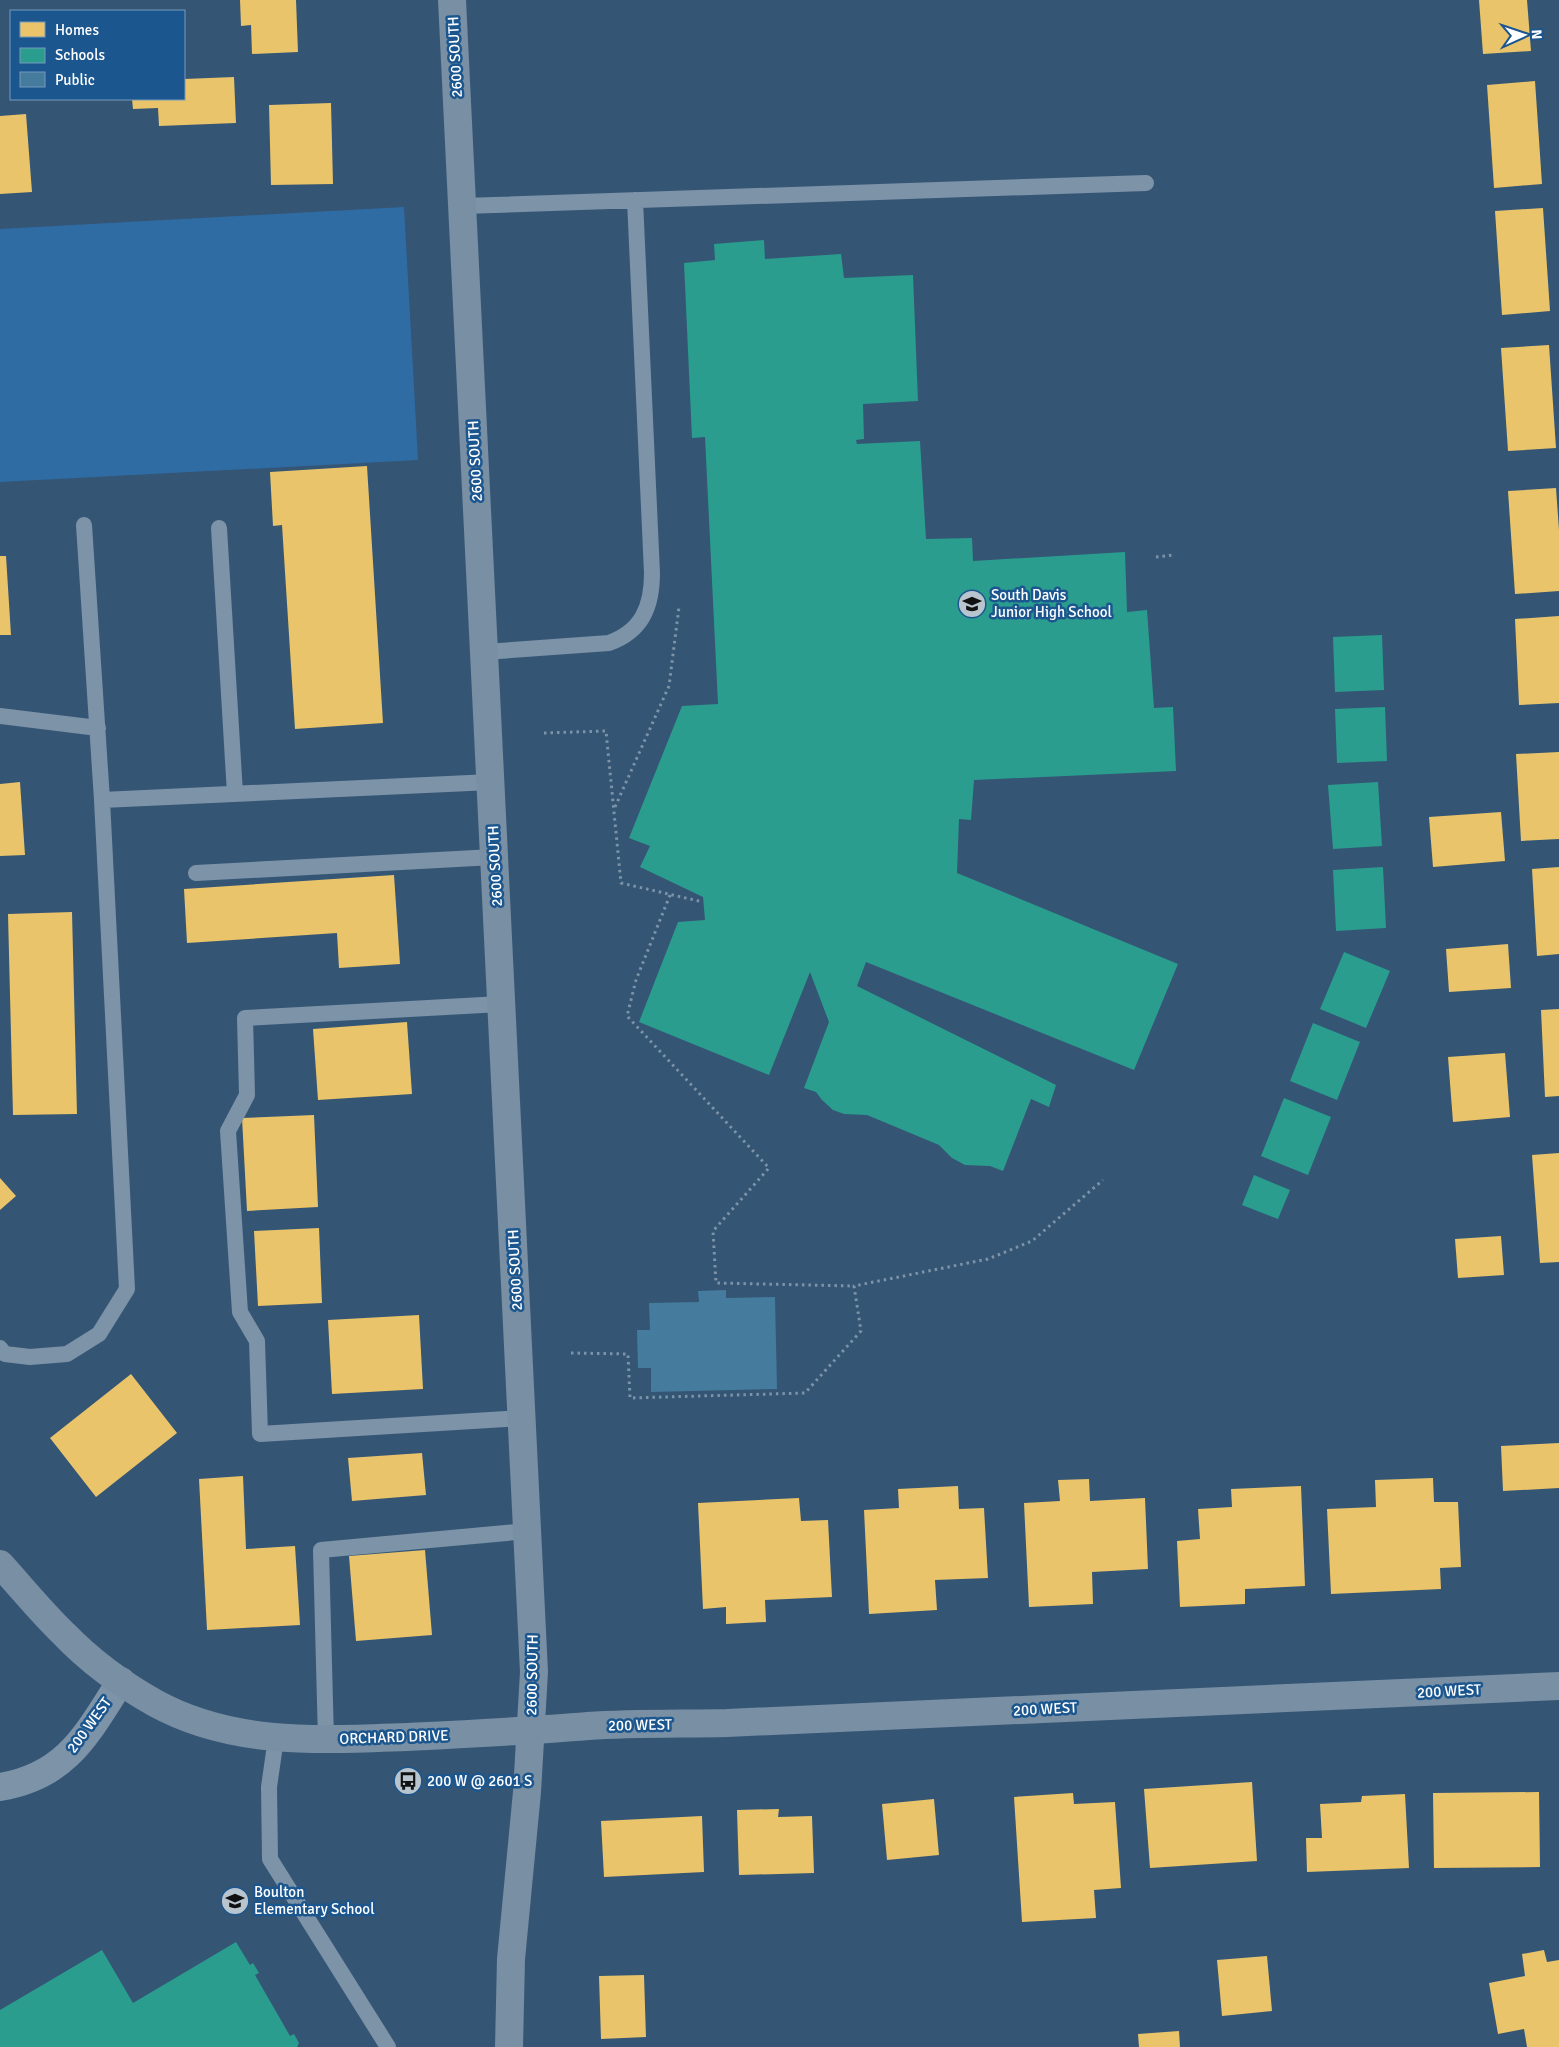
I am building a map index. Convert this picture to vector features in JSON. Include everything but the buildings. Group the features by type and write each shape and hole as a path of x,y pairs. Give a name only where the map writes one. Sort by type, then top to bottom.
{"main road":[{"name":"2600 SOUTH","path":"452,0 528,1531 534,1672 531,1732"},
{"name":"ORCHARD DRIVE","path":"0,1564 63,1634 88,1656 121,1681 156,1703 194,1719 233,1731 276,1738 326,1740 531,1732"},
{"name":"200 WEST","path":"531,1732 590,1726 736,1723 1559,1686"},
{"path":"509,2047 511,1959 531,1732"}],"street":[{"name":"200 WEST","path":"0,1787 18,1784 38,1777 55,1767 72,1751 90,1729 121,1681"}],"lane":[{"path":"463,206 1146,183"},
{"path":"485,652 609,643 623,638 632,631 642,620 647,608 652,591 652,573 634,200"},
{"path":"0,1348 5,1354 30,1358 67,1354 99,1334 127,1289 98,728 84,525"},
{"path":"220,528 235,794"},
{"path":"0,716 98,728"},
{"path":"102,800 491,782"},
{"path":"196,873 494,857"},
{"path":"501,1004 244,1018 247,1095 228,1130 240,1312 257,1341 260,1434 522,1418"},
{"path":"326,1740 320,1550 528,1531"},
{"path":"276,1738 269,1788 270,1859 388,2047"}],"path":[{"path":"1156,557 1174,556"},
{"path":"614,807 669,686 679,607"},
{"path":"544,733 606,732 621,882 703,902"},
{"path":"670,894 636,980 627,1016 769,1168 713,1231 716,1283 854,1286 988,1259 1032,1241 1103,1180"},
{"path":"571,1353 628,1354 630,1398 805,1393 861,1331 854,1286"}],"shaded area":[{"path":"404,207 418,460 0,482 0,229"}],"place":[{"name":"South Davis Junior High School","path":"972,604"},
{"name":"200 W @ 2601 S","path":"408,1781"},
{"name":"Boulton Elementary School","path":"235,1901"}]}
